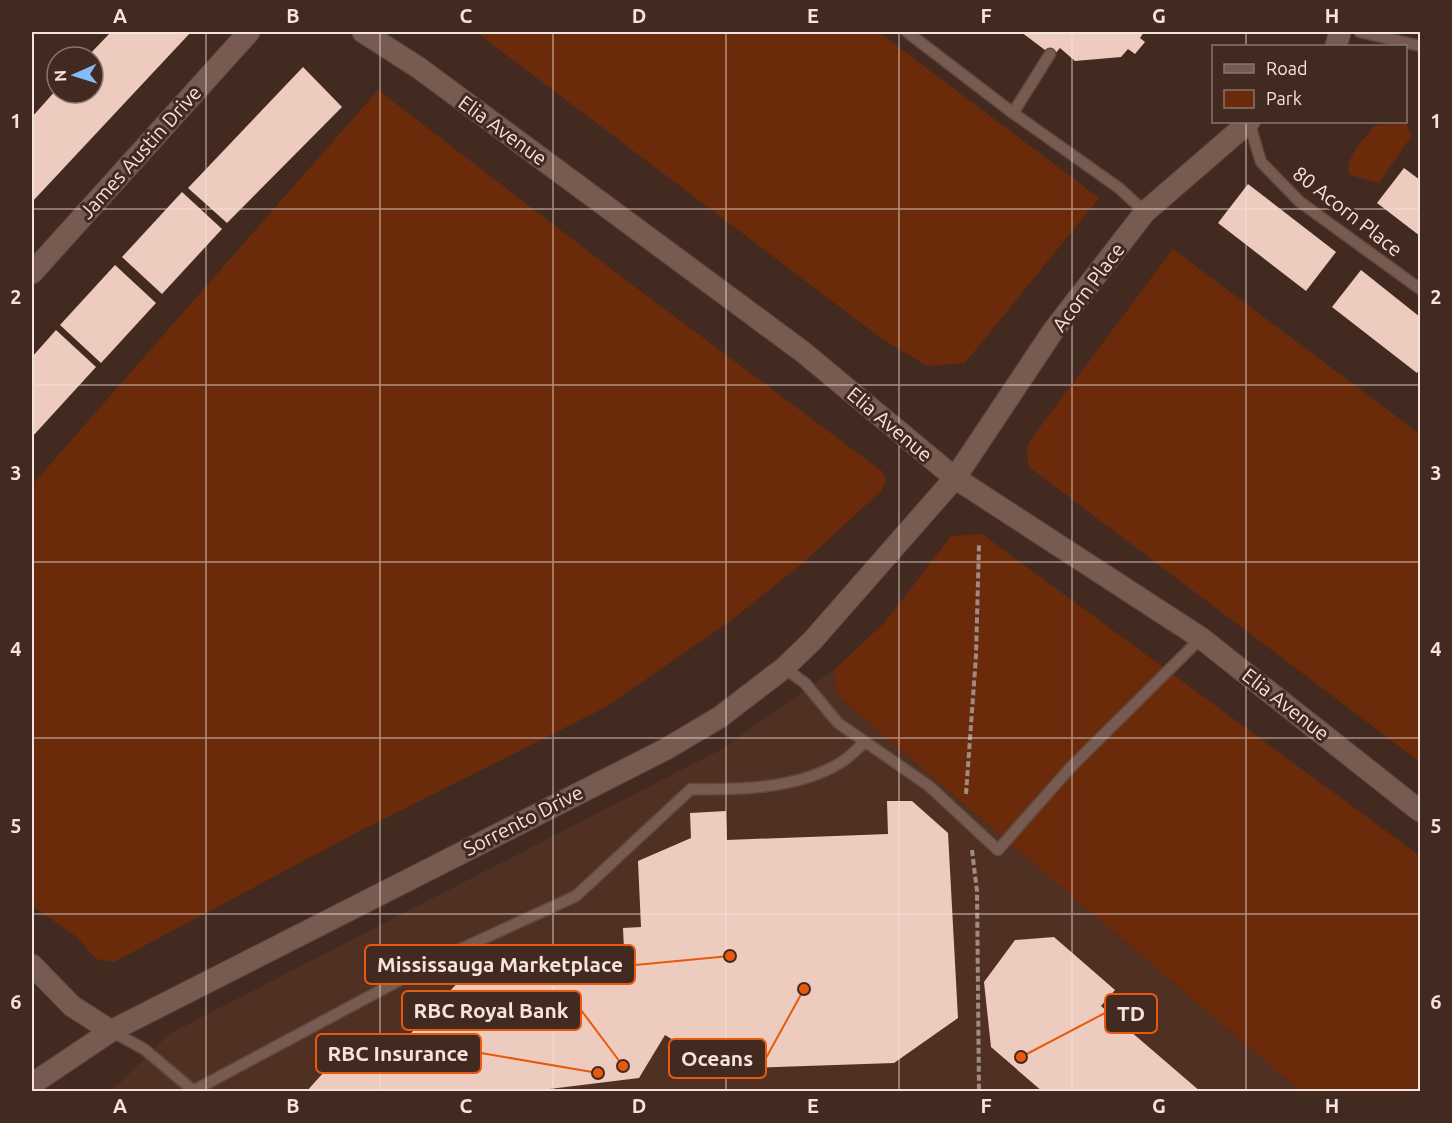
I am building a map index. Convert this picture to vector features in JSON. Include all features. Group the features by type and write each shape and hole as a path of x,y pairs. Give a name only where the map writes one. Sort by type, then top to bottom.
{"street":[{"name":"James Austin Drive","path":"32,273 249,32"},
{"name":"Elia Avenue","path":"363,32 419,68 803,352 955,478 1202,638 1420,812"},
{"name":"Acorn Place","path":"955,478 1053,331 1144,212 1248,123"},
{"name":"Sorrento Drive","path":"32,1084 111,1031 666,749 720,717 784,668 813,640 955,478"},
{"path":"32,965 72,1006 111,1031"}],"lane":[{"path":"907,32 1119,188 1144,212"},
{"path":"1360,32 1420,46"},
{"path":"1014,112 1050,54"},
{"name":"80 Acorn Place","path":"1249,123 1261,162 1300,202 1420,289"},
{"path":"784,668 805,683 838,723 929,786 998,850 1070,768 1202,638"},
{"path":"111,1031 144,1048 193,1091 441,958 576,896 690,789 735,789 798,780 840,763 865,742"}],"path":[{"path":"979,544 976,656 964,784 977,891 979,1092"}],"shaded area":[{"path":"833,671 838,696 1300,1091 106,1092 121,1082 169,1034 720,750"}],"green space":[{"path":"476,32 879,32 1099,198 965,363 927,366 881,338"},
{"path":"378,90 623,278 883,472 886,481 881,491 805,561 733,619 606,707 354,834 114,962 96,959 77,937 32,906 32,485"},
{"path":"1406,123 1412,135 1379,183 1350,175 1349,168 1352,155 1374,126"},
{"path":"1173,249 1420,434 1420,762 1029,467 1026,449 1031,439"},
{"path":"982,534 1420,856 1420,1091 1300,1091 838,696 833,671 885,622 951,536"}],"building":[{"path":"111,32 191,32 32,202 32,117 45,102 45,105 105,105 105,45 99,45"},
{"path":"1021,32 1144,32 1140,38 1145,42 1135,54 1128,49 1121,57 1075,61 1060,48 1053,56"},
{"path":"303,67 342,107 227,223 188,188"},
{"path":"1404,168 1420,180 1420,236 1377,203"},
{"path":"1248,184 1336,252 1306,291 1218,223"},
{"path":"182,192 222,229 162,294 122,257"},
{"path":"115,265 156,303 101,363 60,325"},
{"path":"1361,270 1420,317 1420,368 1417,373 1332,307"},
{"path":"56,330 96,367 32,437 32,357"},
{"path":"887,801 912,801 948,833 958,1018 894,1063 746,1068 722,1049 693,1052 665,1035 639,1078 525,1092 306,1092 350,1043 378,1069 462,978 625,971 623,928 641,927 638,861 691,838 690,813 726,811 727,840 888,834"},
{"path":"1054,937 1115,990 1101,1006 1201,1092 1043,1092 991,1047 984,982 1015,940"}],"place":[{"name":"Mississauga Marketplace","path":"730,956"},
{"name":"Oceans","path":"804,989"},
{"name":"TD","path":"1021,1057"},
{"name":"RBC Royal Bank","path":"623,1066"},
{"name":"RBC Insurance","path":"598,1073"}]}
